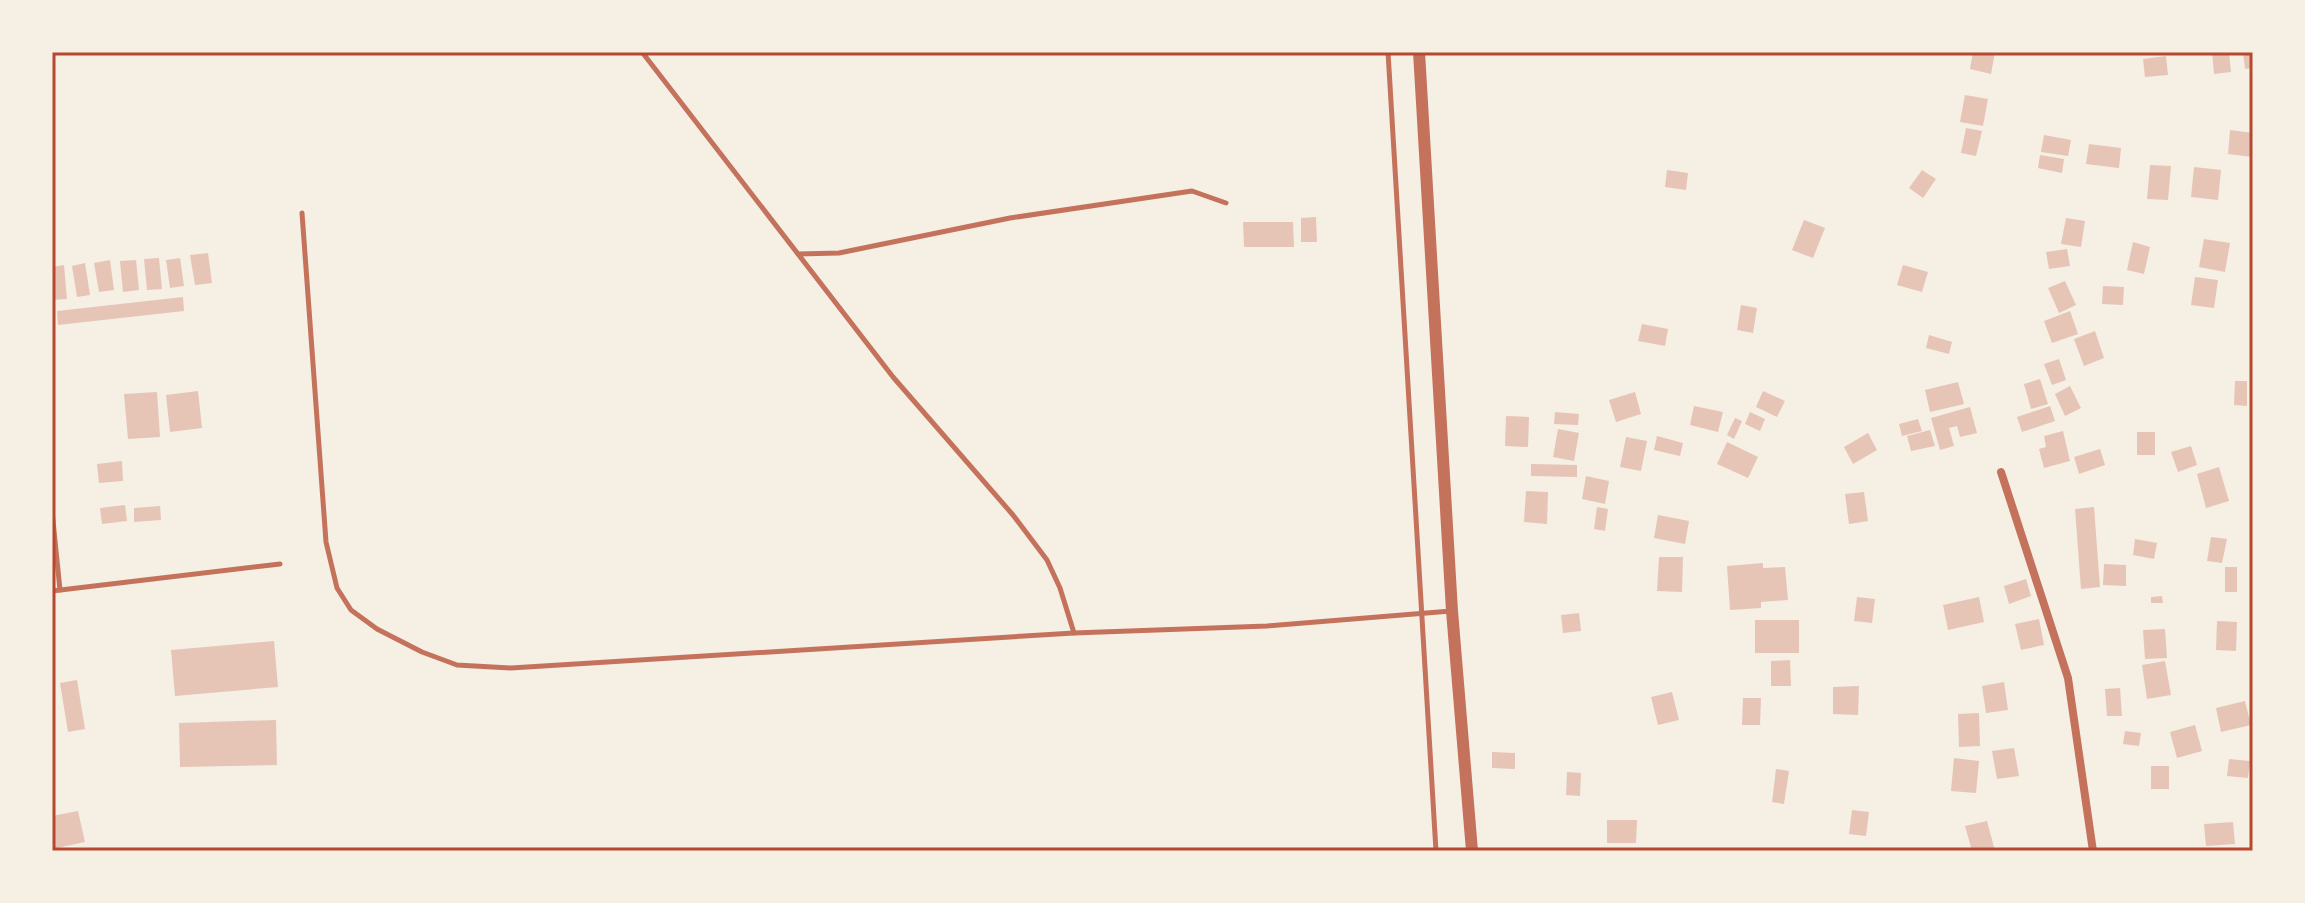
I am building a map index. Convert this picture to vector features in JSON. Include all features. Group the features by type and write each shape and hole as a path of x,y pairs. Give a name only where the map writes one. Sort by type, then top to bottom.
{"street":[{"path":"1419,52 1452,611 1472,851"},
{"path":"2001,472 2068,678 2093,851"}],"lane":[{"path":"642,52 893,377 1013,515 1047,560 1060,588 1074,633"},
{"path":"1388,52 1436,851"},
{"path":"797,254 839,253 1010,218 1192,191 1226,203"},
{"path":"302,213 326,542 337,588 351,610 377,629 422,652 457,665 511,668 1074,633 1267,626 1452,611"},
{"path":"52,511 60,590"},
{"path":"52,591 280,564"}],"building":[{"path":"1973,52 1995,52 1991,74 1970,69"},
{"path":"2212,52 2229,52 2231,72 2214,74"},
{"path":"2243,52 2253,52 2253,68 2245,69"},
{"path":"2166,56 2168,75 2145,77 2143,59"},
{"path":"1965,95 1988,99 1983,126 1960,122"},
{"path":"1966,128 1982,131 1976,156 1961,153"},
{"path":"2230,130 2253,133 2253,157 2228,154"},
{"path":"2044,135 2071,140 2068,156 2041,152"},
{"path":"2089,144 2121,148 2119,168 2086,164"},
{"path":"2040,155 2064,159 2062,173 2038,168"},
{"path":"2150,165 2171,166 2168,200 2147,199"},
{"path":"2194,167 2221,170 2218,200 2191,197"},
{"path":"1667,170 1688,173 1686,190 1665,187"},
{"path":"1922,170 1936,179 1923,198 1909,188"},
{"path":"1316,217 1317,242 1301,242 1301,218"},
{"path":"2066,218 2085,221 2081,247 2061,244"},
{"path":"1804,220 1825,228 1813,258 1792,250"},
{"path":"1243,222 1293,222 1294,247 1244,247"},
{"path":"2204,239 2230,243 2225,272 2199,267"},
{"path":"2133,242 2150,247 2144,274 2127,270"},
{"path":"2067,249 2070,266 2049,269 2046,252"},
{"path":"208,253 212,283 195,285 190,255"},
{"path":"159,258 162,289 147,290 144,259"},
{"path":"180,258 184,286 170,288 166,260"},
{"path":"110,260 114,290 99,292 94,263"},
{"path":"136,260 139,290 123,292 120,261"},
{"path":"85,263 90,295 77,297 72,266"},
{"path":"64,265 67,299 52,300 52,267"},
{"path":"1903,265 1928,272 1922,292 1897,285"},
{"path":"2195,277 2218,280 2214,308 2191,305"},
{"path":"2065,281 2076,305 2059,313 2048,288"},
{"path":"2103,286 2124,287 2123,305 2102,304"},
{"path":"183,297 184,311 58,325 57,311"},
{"path":"1741,305 1757,308 1753,333 1737,330"},
{"path":"2070,311 2078,334 2052,343 2044,321"},
{"path":"1642,324 1668,329 1665,346 1638,341"},
{"path":"2095,331 2104,358 2084,366 2074,339"},
{"path":"1929,335 1952,342 1949,354 1926,348"},
{"path":"2059,359 2066,380 2052,385 2044,364"},
{"path":"2040,379 2048,404 2031,409 2024,384"},
{"path":"2235,381 2247,381 2247,406 2234,405"},
{"path":"1958,382 1964,404 1930,412 1925,390"},
{"path":"2070,386 2081,408 2065,416 2055,394"},
{"path":"198,391 202,428 170,432 166,395"},
{"path":"1763,391 1785,401 1777,417 1756,407"},
{"path":"157,392 160,437 128,439 124,394"},
{"path":"1635,392 1641,414 1616,422 1609,400"},
{"path":"1694,406 1723,412 1718,432 1690,425"},
{"path":"2050,406 2055,421 2022,432 2017,417"},
{"path":"1970,407 1977,433 1960,437 1957,426 1949,428 1954,446 1940,450 1931,418"},
{"path":"1555,412 1579,414 1578,425 1554,424"},
{"path":"1750,412 1765,419 1760,431 1745,424"},
{"path":"1506,416 1529,417 1528,447 1505,446"},
{"path":"1735,418 1742,421 1734,439 1727,435"},
{"path":"1918,419 1922,431 1902,436 1899,424"},
{"path":"1558,429 1579,433 1574,461 1553,457"},
{"path":"1930,430 1935,446 1911,451 1907,436"},
{"path":"2063,431 2070,461 2044,468 2039,449 2046,447 2044,436"},
{"path":"2137,432 2155,432 2155,455 2137,455"},
{"path":"1868,433 1877,450 1853,464 1844,447"},
{"path":"1657,436 1683,443 1680,456 1654,450"},
{"path":"1626,437 1647,441 1641,471 1620,467"},
{"path":"1727,442 1758,457 1748,478 1717,464"},
{"path":"2191,446 2197,465 2178,472 2171,452"},
{"path":"2100,449 2105,465 2079,474 2074,457"},
{"path":"122,461 123,481 99,483 97,464"},
{"path":"1531,464 1577,465 1577,477 1531,476"},
{"path":"2219,467 2229,501 2206,508 2197,474"},
{"path":"1586,476 1609,481 1605,504 1582,499"},
{"path":"1526,491 1548,492 1547,524 1524,522"},
{"path":"1864,492 1868,521 1849,524 1845,494"},
{"path":"125,505 127,521 102,524 100,508"},
{"path":"160,506 161,520 134,522 134,508"},
{"path":"1597,507 1608,509 1605,531 1594,529"},
{"path":"2094,507 2100,587 2081,589 2075,509"},
{"path":"1658,515 1689,521 1685,544 1654,538"},
{"path":"2211,537 2227,539 2222,563 2207,561"},
{"path":"2135,539 2157,543 2154,559 2133,555"},
{"path":"1659,557 1683,557 1682,592 1657,591"},
{"path":"1763,563 1763,568 1785,567 1788,600 1761,602 1761,608 1730,610 1727,566"},
{"path":"2104,564 2126,565 2126,586 2103,585"},
{"path":"2225,567 2237,567 2237,592 2225,592"},
{"path":"2026,579 2031,596 2009,604 2004,586"},
{"path":"2162,596 2163,603 2151,603 2151,597"},
{"path":"1857,597 1875,599 1872,623 1854,621"},
{"path":"1979,597 1984,622 1948,630 1943,605"},
{"path":"1579,613 1581,631 1563,633 1561,615"},
{"path":"2039,619 2044,645 2021,650 2015,624"},
{"path":"1755,620 1799,620 1799,653 1755,653"},
{"path":"2217,621 2237,622 2236,651 2216,650"},
{"path":"2165,629 2167,658 2145,659 2143,630"},
{"path":"274,641 278,687 175,696 171,650"},
{"path":"1790,660 1791,686 1771,686 1771,661"},
{"path":"2165,661 2171,695 2147,699 2142,665"},
{"path":"77,680 85,729 68,732 60,683"},
{"path":"2004,682 2008,710 1986,713 1982,686"},
{"path":"1859,686 1858,715 1833,714 1833,687"},
{"path":"2120,688 2122,716 2107,716 2105,689"},
{"path":"1672,692 1679,720 1658,725 1651,697"},
{"path":"1743,698 1761,698 1760,725 1742,725"},
{"path":"2245,701 2251,725 2221,732 2216,708"},
{"path":"1979,713 1980,746 1959,747 1958,714"},
{"path":"276,720 277,765 180,767 179,723"},
{"path":"2195,725 2202,751 2177,758 2170,732"},
{"path":"2125,731 2141,733 2139,746 2123,744"},
{"path":"2014,748 2019,776 1997,779 1992,751"},
{"path":"1492,752 1515,753 1515,769 1492,768"},
{"path":"1954,758 1979,761 1976,793 1951,791"},
{"path":"2229,759 2250,761 2248,778 2227,776"},
{"path":"2151,766 2169,766 2169,789 2151,789"},
{"path":"1776,769 1789,771 1784,804 1772,802"},
{"path":"1567,772 1581,773 1580,796 1566,795"},
{"path":"1852,810 1869,812 1866,836 1849,834"},
{"path":"78,811 85,842 52,849 52,816"},
{"path":"1607,820 1637,820 1636,843 1607,843"},
{"path":"1987,821 1995,851 1972,851 1965,826"},
{"path":"2233,822 2235,844 2206,846 2204,824"}]}
